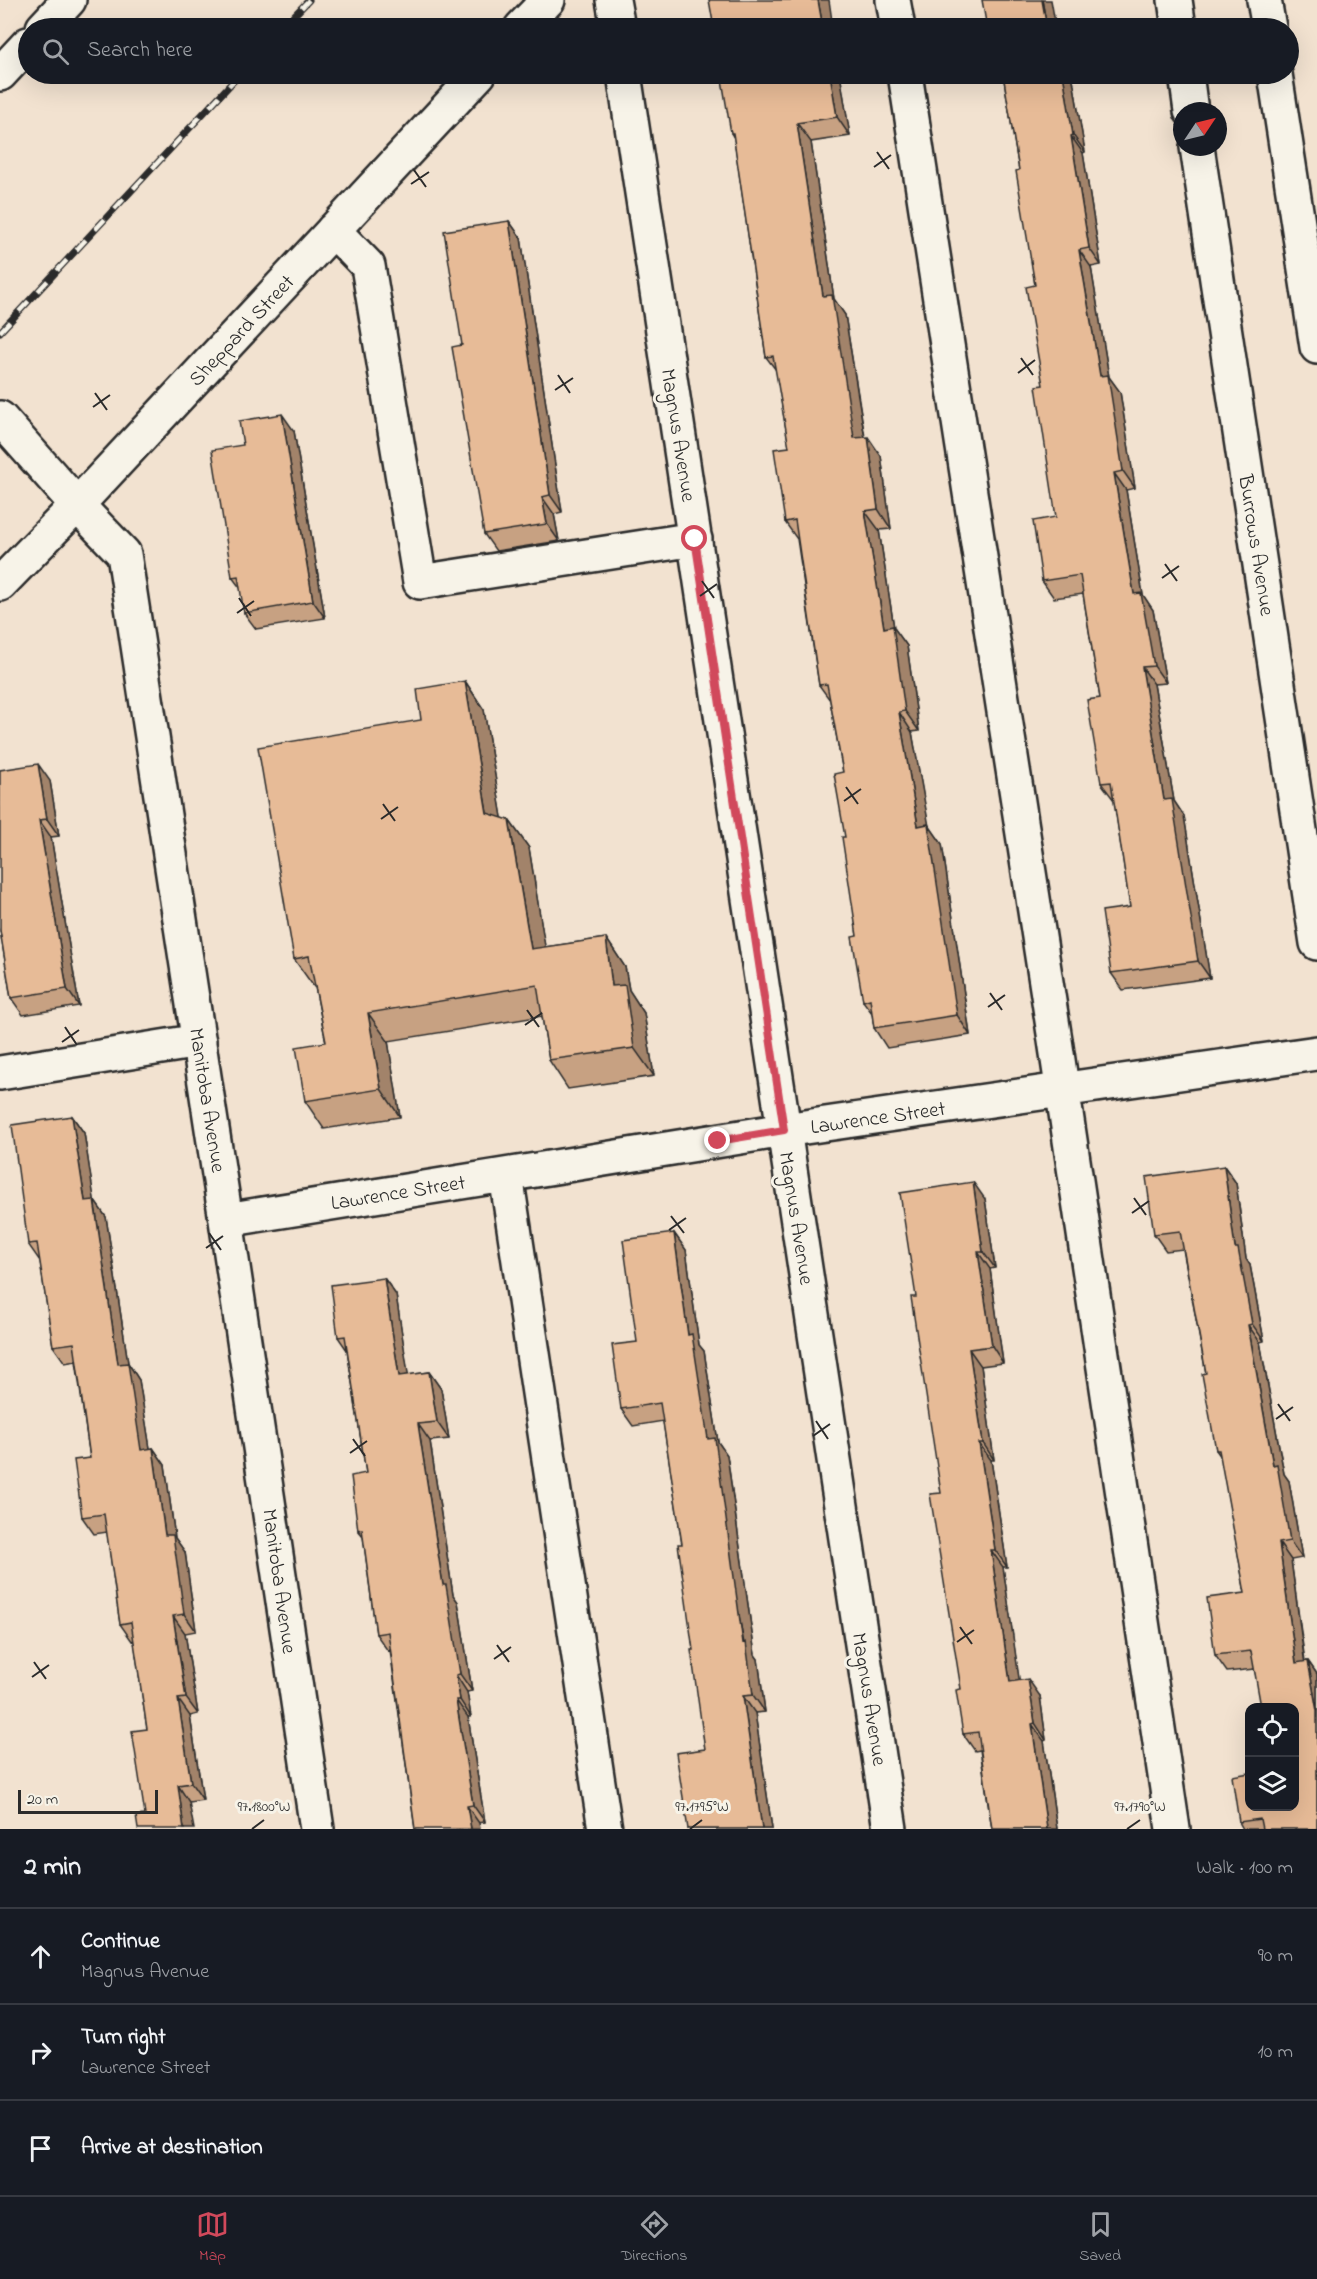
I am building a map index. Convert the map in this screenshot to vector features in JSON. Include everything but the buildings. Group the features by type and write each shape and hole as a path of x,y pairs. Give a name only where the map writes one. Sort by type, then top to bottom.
{"street":[{"path":"52,18 69,0"},
{"path":"531,18 548,0"},
{"path":"613,0 616,18"},
{"path":"893,0 896,18"},
{"path":"1175,0 1178,18"},
{"path":"1264,0 1267,18"},
{"path":"0,74 18,55"},
{"name":"Sheppard Street","path":"0,584 77,505 470,84"},
{"name":"Magnus Avenue","path":"626,84 890,1829"},
{"path":"907,84 1062,1090 1173,1829"},
{"path":"1187,84 1190,102"},
{"path":"1277,84 1317,347"},
{"name":"Burrows Avenue","path":"1198,156 1317,943"},
{"path":"333,230 368,266 420,582 695,539"},
{"name":"Manitoba Avenue","path":"0,418 124,554 317,1829"},
{"path":"0,1073 199,1041"},
{"name":"Lawrence Street","path":"226,1220 784,1130 1317,1053"},
{"path":"506,1175 605,1829"}],"railway":[{"path":"292,18 309,0"},
{"path":"0,332 231,84"}],"route":[{"path":"695,539 784,1130 718,1141"}]}
